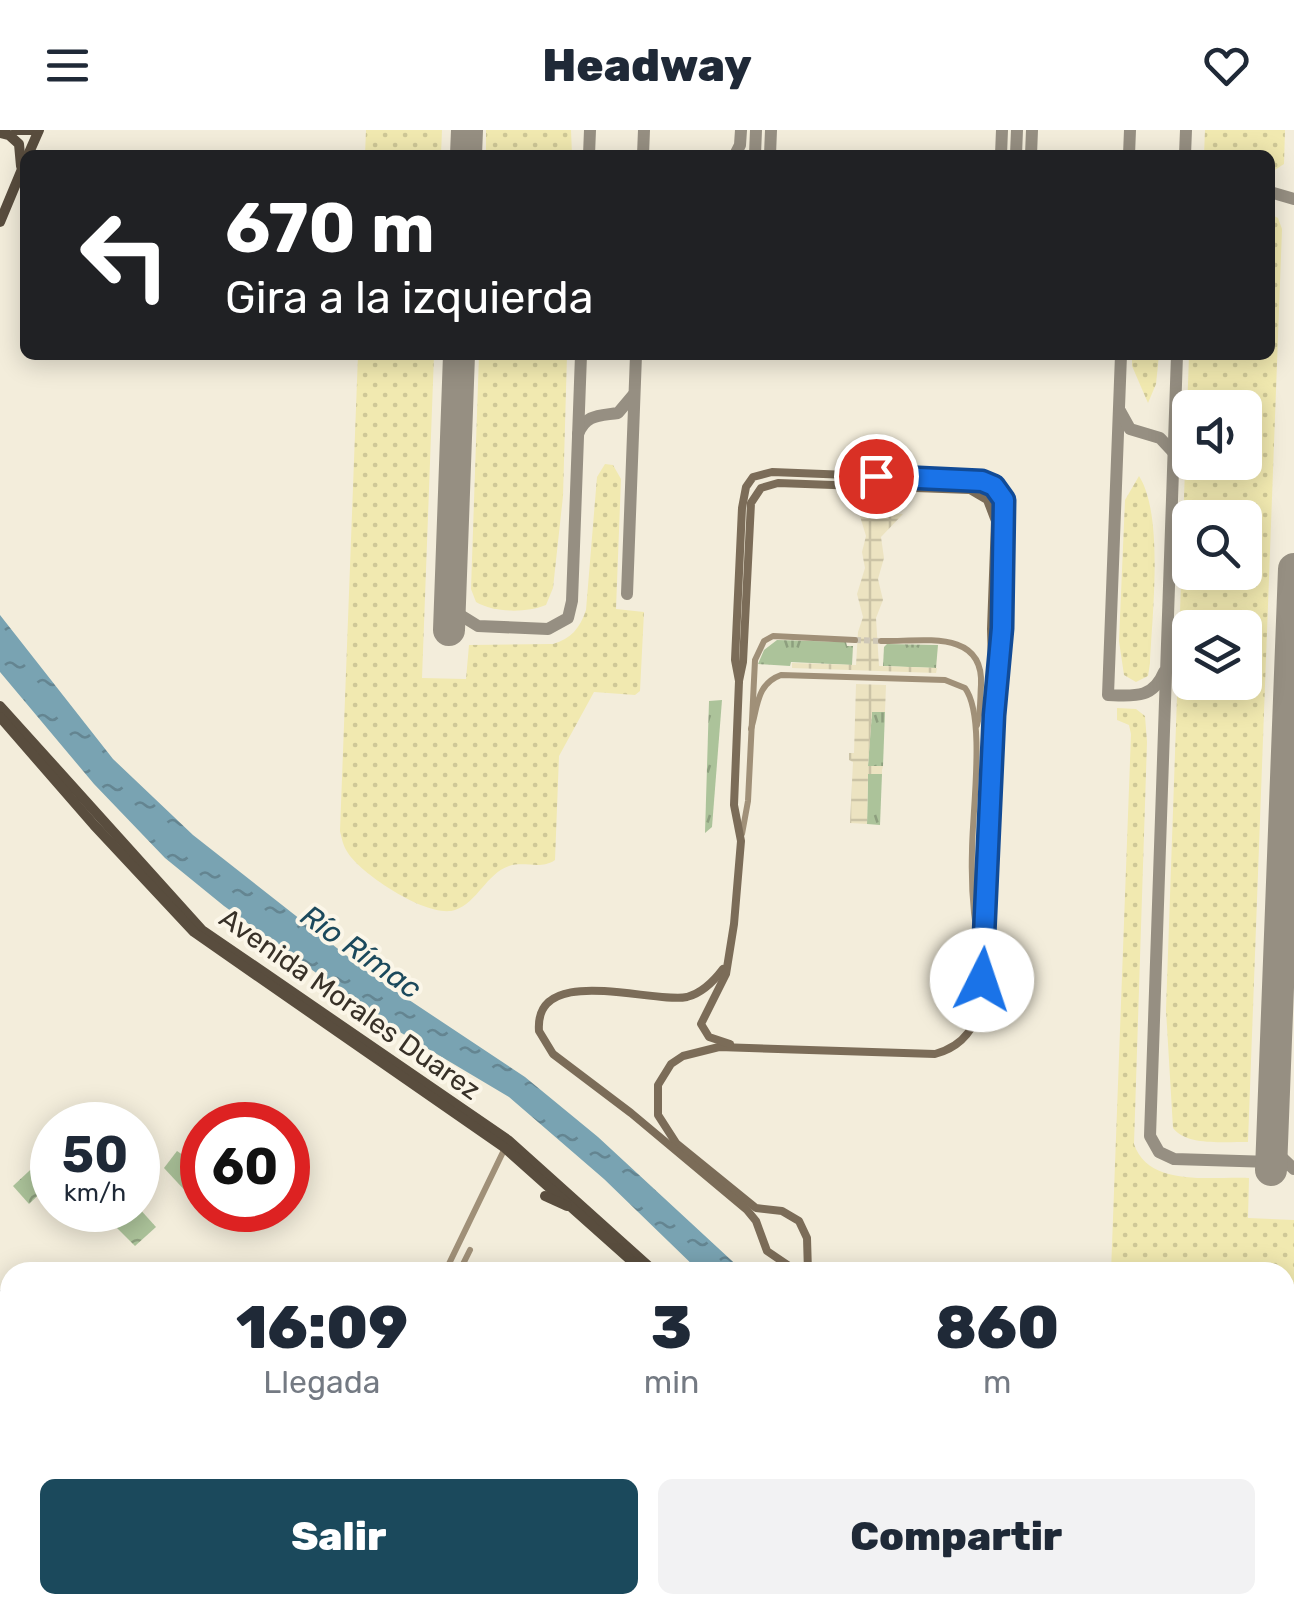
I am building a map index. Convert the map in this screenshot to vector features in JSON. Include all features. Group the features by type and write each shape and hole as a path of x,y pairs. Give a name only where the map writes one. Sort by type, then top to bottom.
{"highway":[{"path":"16,130 37,130"},
{"path":"0,133 14,138 21,150"},
{"path":"0,222 19,176 20,162"},
{"name":"Avenida Morales Duarez","path":"0,706 202,930 499,1133 644,1262"},
{"name":"Avenida Morales Duarez","path":"0,717 194,932 470,1122 526,1165 633,1262"},
{"path":"441,1116 470,1122"},
{"path":"545,1196 577,1211"}],"main road":[{"path":"739,681 735,660 742,508 748,484 763,473 974,480 989,483 1002,495 1002,628 994,715 982,995 978,1016 966,1037 946,1052 924,1054 705,1050 677,1060 658,1085 656,1110 676,1143 756,1208 787,1213 799,1221 806,1238 807,1262"},
{"path":"741,842 734,805 739,681 751,503 758,490 778,483 970,490 987,500 995,521 990,628 994,715"},
{"path":"744,1048 712,1039 702,1027 702,1017 718,994 729,958 748,800 755,660 764,640 773,636 856,640"},
{"path":"881,641 952,644 973,652 980,662 972,856 976,929 982,954"},
{"path":"751,729 760,692 770,679 781,675 954,681 969,693 976,726"},
{"path":"729,958 713,980 690,996 584,990 563,993 543,1011 540,1030 553,1054 632,1112 747,1210 767,1251 782,1262 798,1260 806,1249"},
{"path":"450,1262 504,1150"},
{"path":"760,1230 763,1219 772,1211"},
{"path":"464,1262 470,1250"}],"green space":[{"path":"777,640 846,642 853,646 852,665 758,664 764,650"},
{"path":"887,644 938,645 936,668 883,666"},
{"path":"722,700 712,827 705,833 709,701"},
{"path":"872,711 885,712 883,766 868,766"},
{"path":"868,774 882,774 880,825 867,824"},
{"path":"177,1151 180,1153 180,1185 164,1168"},
{"path":"30,1170 29,1204 13,1186"},
{"path":"121,1232 150,1232 135,1246"}],"sand":[{"path":"366,130 442,130 441,150 365,150"},
{"path":"486,130 571,130 572,150 486,150"},
{"path":"1205,130 1285,130 1284,164 1275,170 1275,150 1204,150"},
{"path":"1275,216 1282,229 1248,1142 1208,1142 1188,1138 1173,1128 1166,1010 1177,700 1262,700 1262,610 1180,610 1181,590 1262,590 1262,500 1184,500 1185,480 1262,480 1262,390 1188,390 1189,360 1275,360"},
{"path":"358,360 434,360 422,678 466,679 469,645 553,644 574,632 586,610 597,477 605,464 613,465 621,479 616,609 644,612 640,691 635,695 594,692 559,756 555,860 501,870 470,901 455,910 429,908 381,883 348,853 340,831"},
{"path":"479,360 567,360 563,496 553,588 546,605 511,611 492,608 476,602 471,589"},
{"path":"1132,360 1158,360 1156,384 1148,403"},
{"path":"1139,476 1152,515 1155,566 1148,676 1136,682 1124,675 1119,641 1125,500"},
{"path":"1117,708 1136,709 1145,716 1147,742 1134,1144 1153,1168 1167,1174 1249,1178 1248,1218 1294,1220 1294,1262 1111,1262 1131,734 1129,725 1117,720"}],"shaded area":[{"path":"855,502 889,503 889,513 903,514 881,537 884,558 878,579 883,600 876,618 879,666 937,668 936,673 792,668 792,663 856,665 863,617 857,594 865,568 862,552 866,536 859,513 855,512"},
{"path":"856,684 886,685 885,712 872,712 868,766 883,766 882,774 868,774 867,824 850,823 853,762 849,753 854,753"}],"water":[{"path":"0,615 113,759 193,835 370,974 525,1077 598,1137 733,1262 690,1262 604,1179 509,1097 388,1025 224,906 165,858 94,784 0,672"}],"taxiway":[{"path":"589,150 590,130"},
{"path":"643,150 644,130"},
{"path":"738,150 741,130"},
{"path":"755,150 756,130"},
{"path":"770,150 771,130"},
{"path":"1001,150 1002,130"},
{"path":"1016,150 1017,130"},
{"path":"1031,150 1032,130"},
{"path":"1129,150 1130,130"},
{"path":"1185,150 1186,130"},
{"path":"1275,193 1294,199"},
{"path":"450,591 457,613 478,626 548,629 568,618 572,601 581,360"},
{"path":"627,594 636,360"},
{"path":"1121,360 1108,695 1148,691 1164,672"},
{"path":"1177,360 1150,1136 1159,1152 1174,1159 1272,1162"},
{"path":"578,434 589,419 618,413 634,394"},
{"path":"1120,411 1130,429 1160,438 1172,451"},
{"path":"1292,620 1294,610"},
{"path":"1272,1132 1278,1154 1294,1169"}],"runway":[{"path":"466,150 467,130"},
{"path":"449,630 459,360"},
{"path":"1271,1170 1294,569"}],"tunnel":[{"path":"855,640 881,641"}],"route":[{"path":"876,476 982,481 999,490 1004,500 1002,628 994,715 982,980"}],"water label":[{"name":"Río Rímac","path":"361,952"}]}
